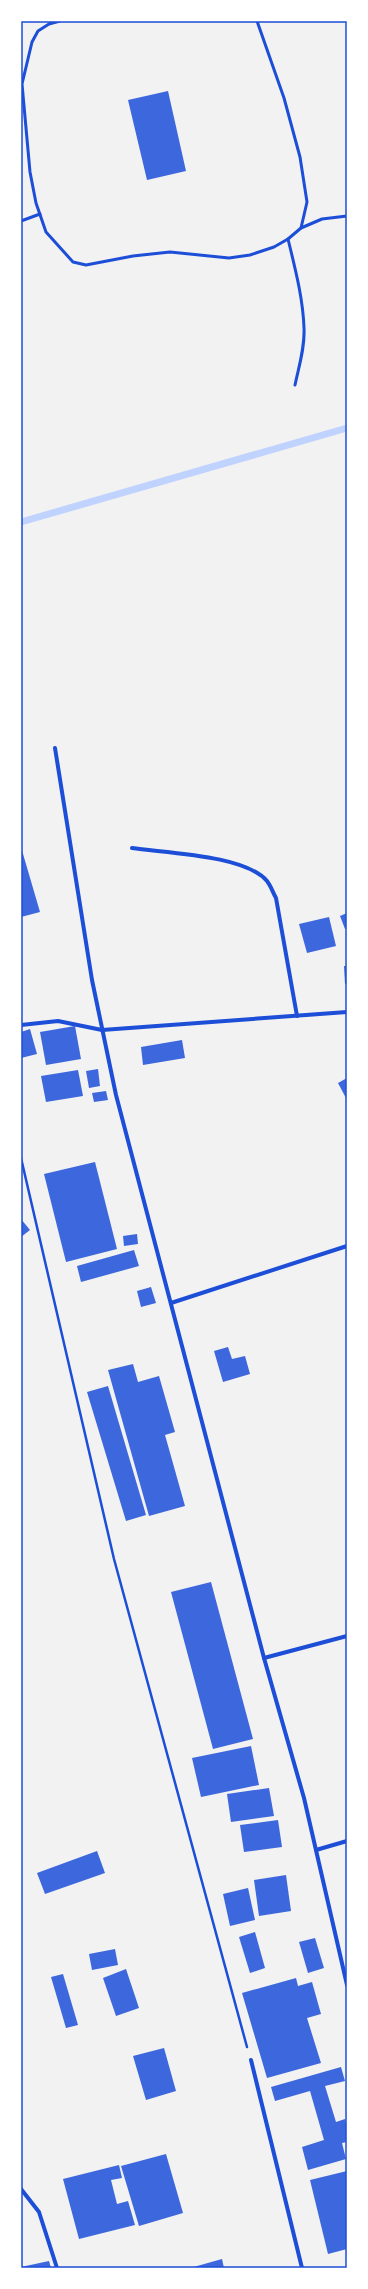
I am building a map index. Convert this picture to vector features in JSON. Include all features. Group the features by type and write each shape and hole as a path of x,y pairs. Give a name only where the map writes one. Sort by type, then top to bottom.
{"street":[{"path":"55,748 92,980 116,1095 316,1850 347,1985"},
{"path":"132,848 232,862 254,871 267,882 276,898 297,1016"},
{"path":"21,1025 58,1021 102,1030 347,1012"},
{"path":"171,1303 347,1246"},
{"path":"264,1658 347,1636"},
{"path":"316,1850 347,1841"},
{"path":"250,2060 302,2268"},
{"path":"21,2189 39,2212 57,2268"}],"lane":[{"path":"60,21 49,24 38,32 32,42 22,84 30,172 40,214 46,232 57,247 73,262 86,265 133,256 170,252 229,258 250,255 274,247 288,240 301,228 322,219 347,216"},
{"path":"257,21 284,98 300,156 307,202 301,228"},
{"path":"21,221 40,214"},
{"path":"288,240 302,303 304,328 302,352 295,385"}],"path":[{"path":"21,1158 114,1559 250,2060"}],"building":[{"path":"168,91 186,171 147,180 128,100"},
{"path":"21,847 40,912 21,917"},
{"path":"347,913 347,928 345,929 340,916"},
{"path":"329,917 336,946 307,953 299,924"},
{"path":"344,966 347,966 347,983 345,984"},
{"path":"75,1026 81,1059 46,1065 40,1032"},
{"path":"30,1029 37,1054 21,1058 21,1032"},
{"path":"182,1040 185,1058 143,1065 141,1047"},
{"path":"98,1069 100,1086 89,1088 86,1071"},
{"path":"78,1070 83,1096 46,1102 41,1076"},
{"path":"347,1078 347,1100 338,1083"},
{"path":"106,1091 108,1100 94,1102 92,1093"},
{"path":"95,1162 117,1249 66,1262 44,1174"},
{"path":"21,1219 30,1230 21,1237"},
{"path":"137,1234 138,1244 124,1246 123,1236"},
{"path":"134,1250 139,1266 81,1282 77,1266"},
{"path":"151,1287 156,1303 141,1307 137,1291"},
{"path":"228,1347 232,1359 245,1356 250,1374 223,1382 214,1351"},
{"path":"133,1364 138,1382 159,1376 175,1432 165,1435 185,1506 149,1516 108,1370"},
{"path":"108,1386 146,1515 126,1521 87,1392"},
{"path":"211,1582 253,1739 213,1749 171,1592"},
{"path":"251,1746 259,1785 201,1797 192,1758"},
{"path":"269,1788 274,1816 231,1822 227,1794"},
{"path":"278,1820 282,1847 244,1852 240,1825"},
{"path":"97,1851 105,1873 45,1894 37,1873"},
{"path":"286,1875 291,1911 259,1916 254,1880"},
{"path":"248,1888 255,1920 230,1926 223,1894"},
{"path":"255,1932 265,1968 250,1973 239,1937"},
{"path":"315,1938 324,1968 308,1973 299,1942"},
{"path":"115,1949 118,1965 92,1970 89,1954"},
{"path":"126,1969 139,2008 116,2016 103,1978"},
{"path":"63,1974 78,2025 66,2028 51,1977"},
{"path":"296,1978 298,1986 312,1982 321,2014 307,2018 321,2063 267,2078 242,1993"},
{"path":"164,2048 176,2091 146,2100 133,2056"},
{"path":"341,2067 345,2081 325,2086 336,2122 345,2119 347,2128 347,2142 342,2143 346,2159 308,2170 302,2147 324,2140 310,2091 275,2101 271,2087"},
{"path":"166,2154 183,2213 139,2226 121,2166"},
{"path":"119,2165 122,2178 111,2180 117,2204 128,2201 135,2225 79,2239 63,2179"},
{"path":"347,2171 347,2249 328,2254 310,2180"},
{"path":"222,2259 224,2268 190,2268"},
{"path":"49,2261 51,2268 21,2268 21,2267"}],"waterway":[{"path":"21,522 347,428"}]}
